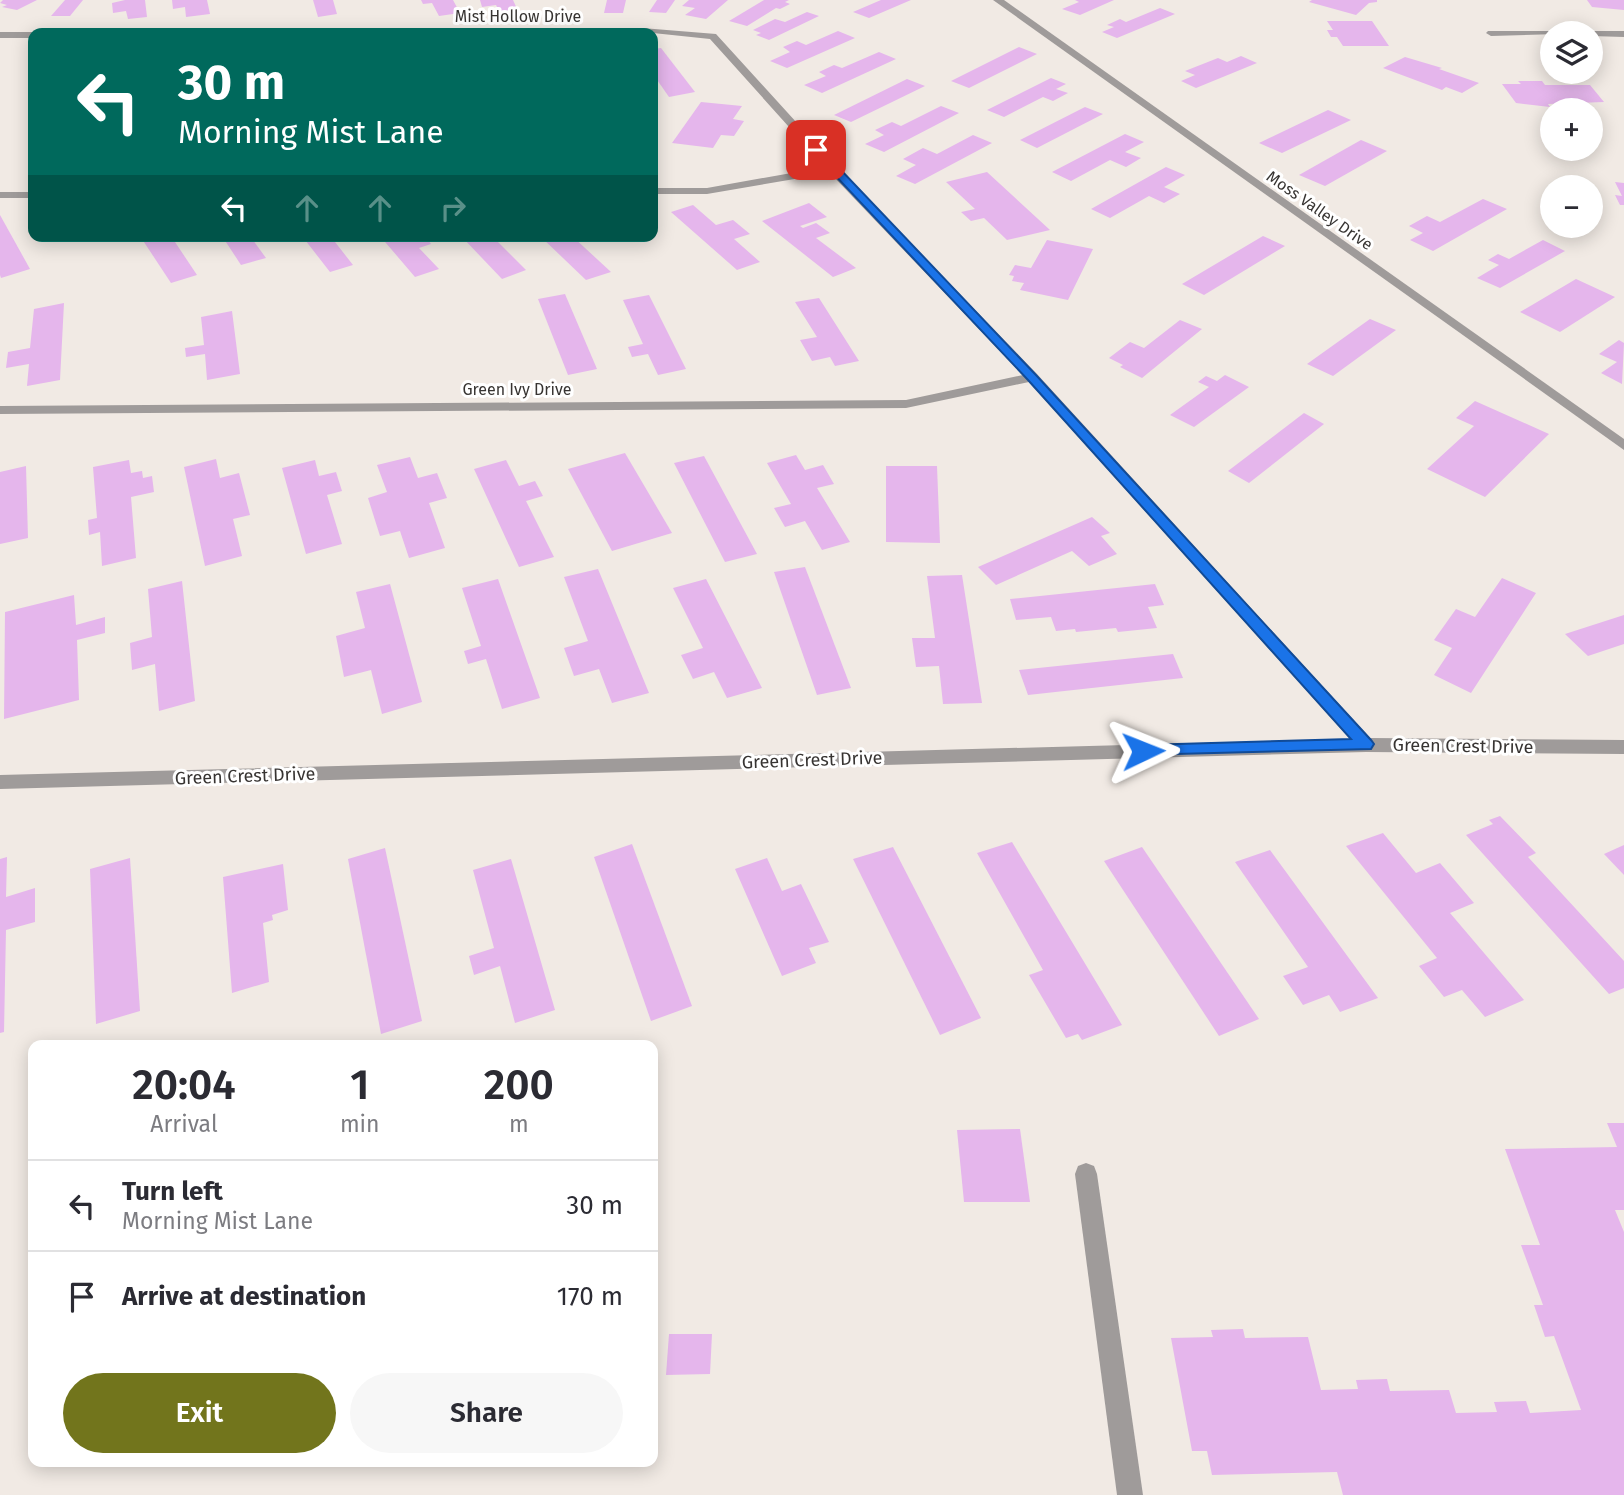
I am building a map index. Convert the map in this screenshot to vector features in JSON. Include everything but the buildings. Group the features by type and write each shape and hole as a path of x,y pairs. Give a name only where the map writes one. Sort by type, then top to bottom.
{"street":[{"name":"Moss Valley Drive","path":"998,0 1624,446"},
{"name":"Mist Hollow Drive","path":"658,33 713,36 833,169"},
{"path":"1491,33 1540,33"},
{"path":"1603,33 1624,34"},
{"path":"0,35 28,35"},
{"path":"658,191 707,191 833,169 1032,377 1366,744"},
{"path":"0,195 28,195"},
{"name":"Green Ivy Drive","path":"0,410 906,404 1032,377"},
{"name":"Green Crest Drive","path":"0,782 1366,744 1624,747"},
{"path":"1086,1174 1130,1495"}],"route":[{"path":"816,150 1032,377 1366,744 1143,751"}]}
